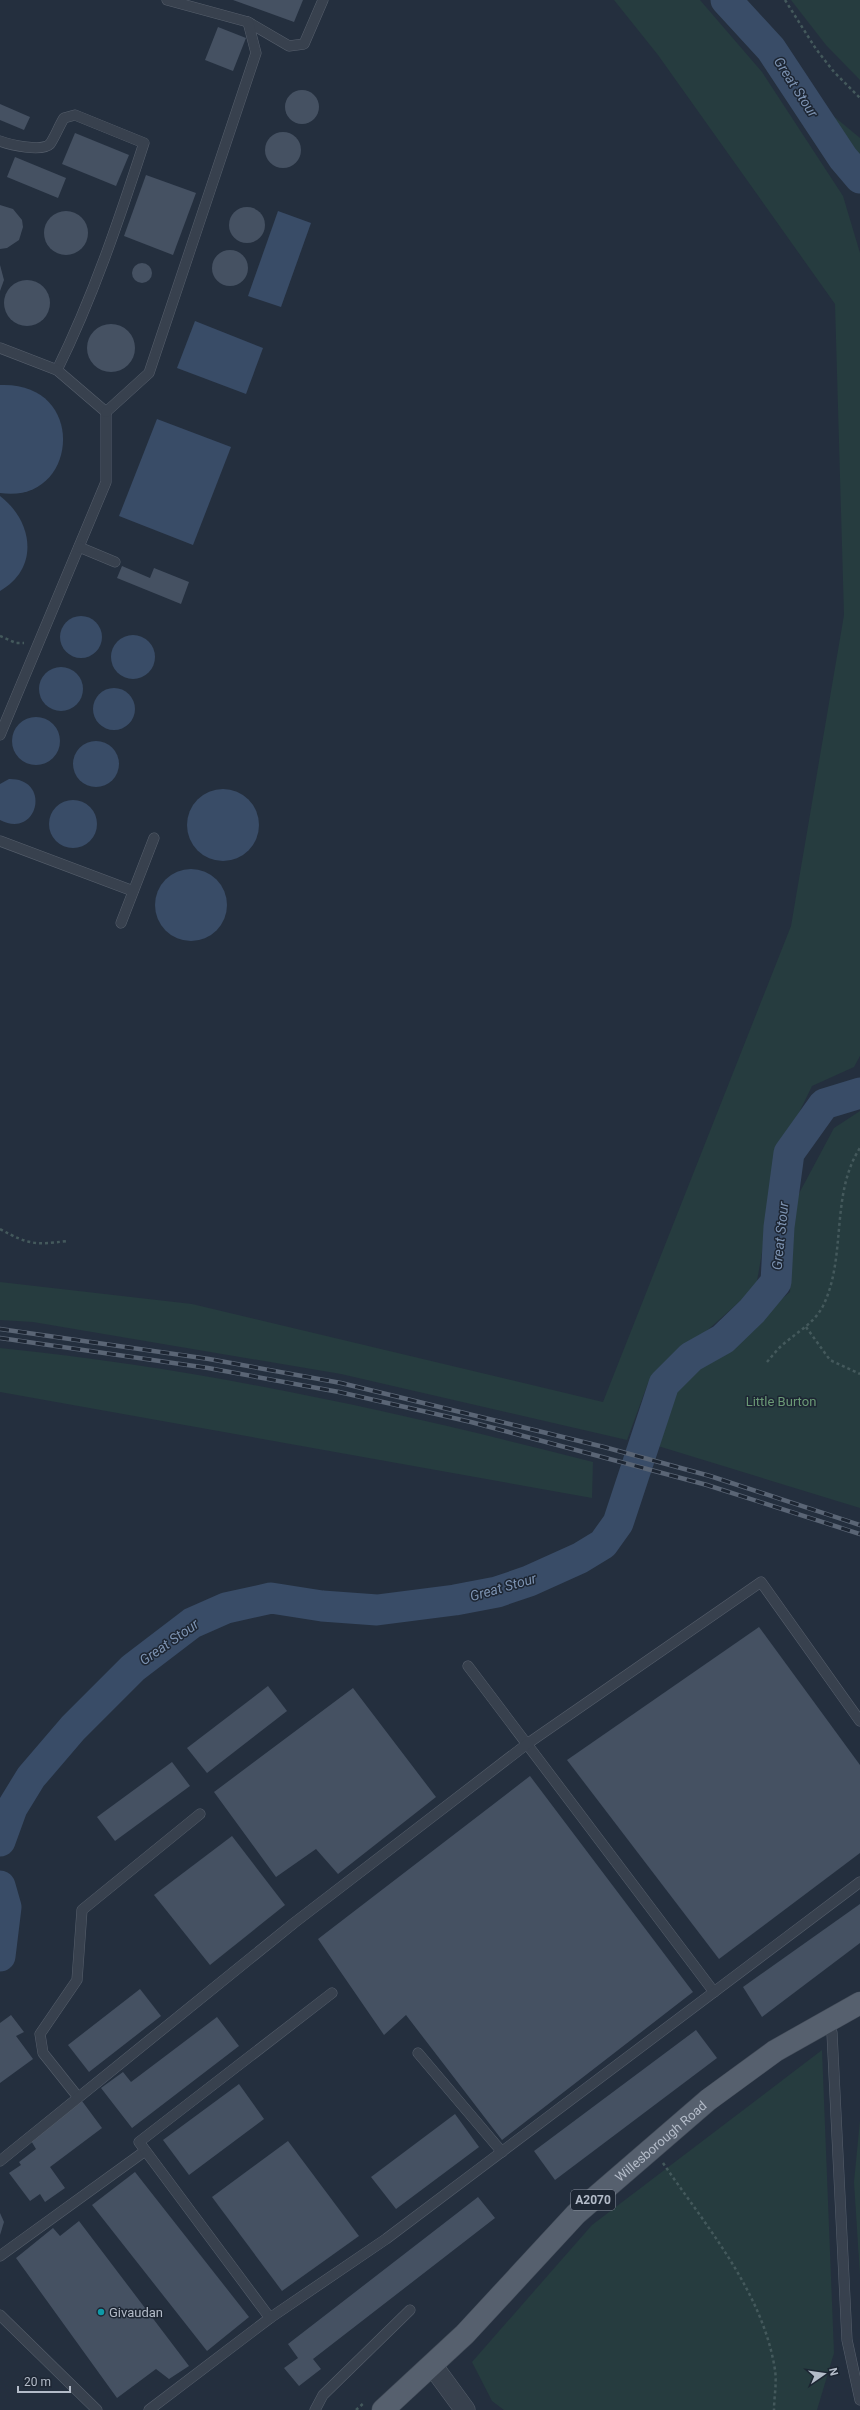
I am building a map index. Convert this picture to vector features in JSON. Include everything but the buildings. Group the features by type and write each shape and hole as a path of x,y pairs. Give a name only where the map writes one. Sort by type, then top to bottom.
{"main road":[{"name":"Willesborough Road","path":"383,2410 465,2334 576,2214 714,2095 775,2051 860,2003"}],"street":[{"path":"432,2365 465,2410"}],"lane":[{"path":"166,0 248,22 290,46 304,44 323,0"},
{"path":"0,736 106,482 106,412 149,373 256,53 248,22"},
{"path":"0,142 9,145 42,148 49,144 64,118 75,115 144,143 101,268 77,329 57,370"},
{"path":"0,348 57,370 106,412"},
{"path":"79,547 115,562"},
{"path":"121,923 154,838"},
{"path":"0,841 134,892"},
{"path":"0,2160 294,1923 527,1744 761,1582 860,1721"},
{"path":"468,1666 714,1992"},
{"path":"78,2097 43,2053 40,2034 77,1980 82,1910 200,1814"},
{"path":"149,2410 270,2318 386,2239 860,1882"},
{"path":"270,2318 139,2142 332,1993"},
{"path":"829,2020 832,2033 846,2340 860,2400"},
{"path":"418,2053 502,2152"},
{"path":"0,2256 145,2151"},
{"path":"315,2410 323,2395 410,2310"},
{"path":"0,2315 97,2410"}],"path":[{"path":"785,0 816,48 834,72 860,98"},
{"path":"0,636 16,643 39,643"},
{"path":"767,1362 785,1342 806,1327 823,1305 832,1275 848,1172 860,1148"},
{"path":"0,1229 18,1239 38,1245 67,1241"},
{"path":"806,1327 830,1360 860,1374"},
{"path":"661,2161 732,2264 761,2319 775,2371 774,2410"}],"green space":[{"path":"614,0 700,0 762,72 843,196 860,253 860,1056 854,1067 812,1086 779,1154 756,1287 648,1383 627,1440 341,1374 33,1322 0,1320 0,1282 192,1304 603,1402 791,926 844,615 835,304 658,55"},
{"path":"791,0 860,0 860,80 826,45"},
{"path":"814,100 860,138 860,169"},
{"name":"Little Burton","path":"860,1111 860,1508 658,1446 673,1394 715,1354 790,1292 795,1201 834,1128"},
{"path":"0,1348 150,1367 299,1394 373,1409 593,1462 592,1498 0,1392"},
{"path":"822,2050 834,2353 817,2410 504,2410 492,2401 472,2362 592,2225"},
{"path":"860,2120 860,2276 854,2182"}],"water":[{"path":"278,211 311,223 281,307 248,296"},
{"path":"195,321 263,348 246,394 177,368"},
{"path":"0,385 29,389 49,402 60,421 63,442 58,463 46,481 26,492 0,493"},
{"path":"157,419 231,447 193,545 119,516"},
{"path":"0,496 11,506 20,518 25,531 27,544 26,557 22,570 13,581 0,591"},
{"path":"81,616 96,622 102,637 96,652 81,658 66,652 60,637 66,622"},
{"path":"133,635 145,639 151,645 155,657 151,669 145,675 133,679 121,675 115,669 111,657 115,645 121,639"},
{"path":"61,667 73,671 79,677 83,689 79,701 73,707 61,711 49,707 43,701 39,689 43,677 49,671"},
{"path":"110,688 118,688 129,694 135,705 135,713 129,724 118,730 110,730 99,724 93,713 93,705 99,694"},
{"path":"36,717 45,719 53,724 58,732 60,741 58,750 53,758 45,763 36,765 27,763 19,758 14,750 12,741 14,732 19,724 27,719"},
{"path":"91,741 101,741 109,745 115,751 119,759 119,769 115,777 109,783 101,787 91,787 83,783 77,777 73,769 73,759 77,751 83,745"},
{"path":"9,779 23,781 31,788 35,797 35,807 31,816 23,822 13,824 0,820 0,784"},
{"path":"223,789 237,792 249,799 256,811 259,825 256,839 249,851 237,858 223,861 209,858 197,851 190,839 187,825 190,811 197,799 209,792"},
{"path":"73,800 82,802 90,807 95,815 97,824 95,833 90,841 82,846 73,848 64,846 56,841 51,833 49,824 51,815 56,807 64,802"},
{"path":"191,869 211,875 221,885 227,905 221,925 211,935 191,941 171,935 161,925 155,905 161,885 171,875"}],"waterway":[{"name":"Great Stour","path":"726,0 771,49 843,158 860,178"},
{"name":"Great Stour","path":"0,1841 12,1808 31,1777 73,1728 133,1668 192,1623 226,1608 271,1598 322,1606 377,1610 455,1600 497,1592 529,1581 580,1558 603,1544 618,1523 664,1384 691,1357 723,1339 752,1311 776,1282 779,1227 789,1153 824,1104 860,1093"},
{"name":"Great Stour","path":"0,1886 6,1907 0,1956"}],"railway":[{"path":"0,1329 209,1359 341,1383 604,1447 710,1476 860,1525"},
{"path":"0,1338 208,1368 339,1392 471,1422 707,1485 860,1534"}],"place":[{"name":"Givaudan","path":"101,2312"}]}
